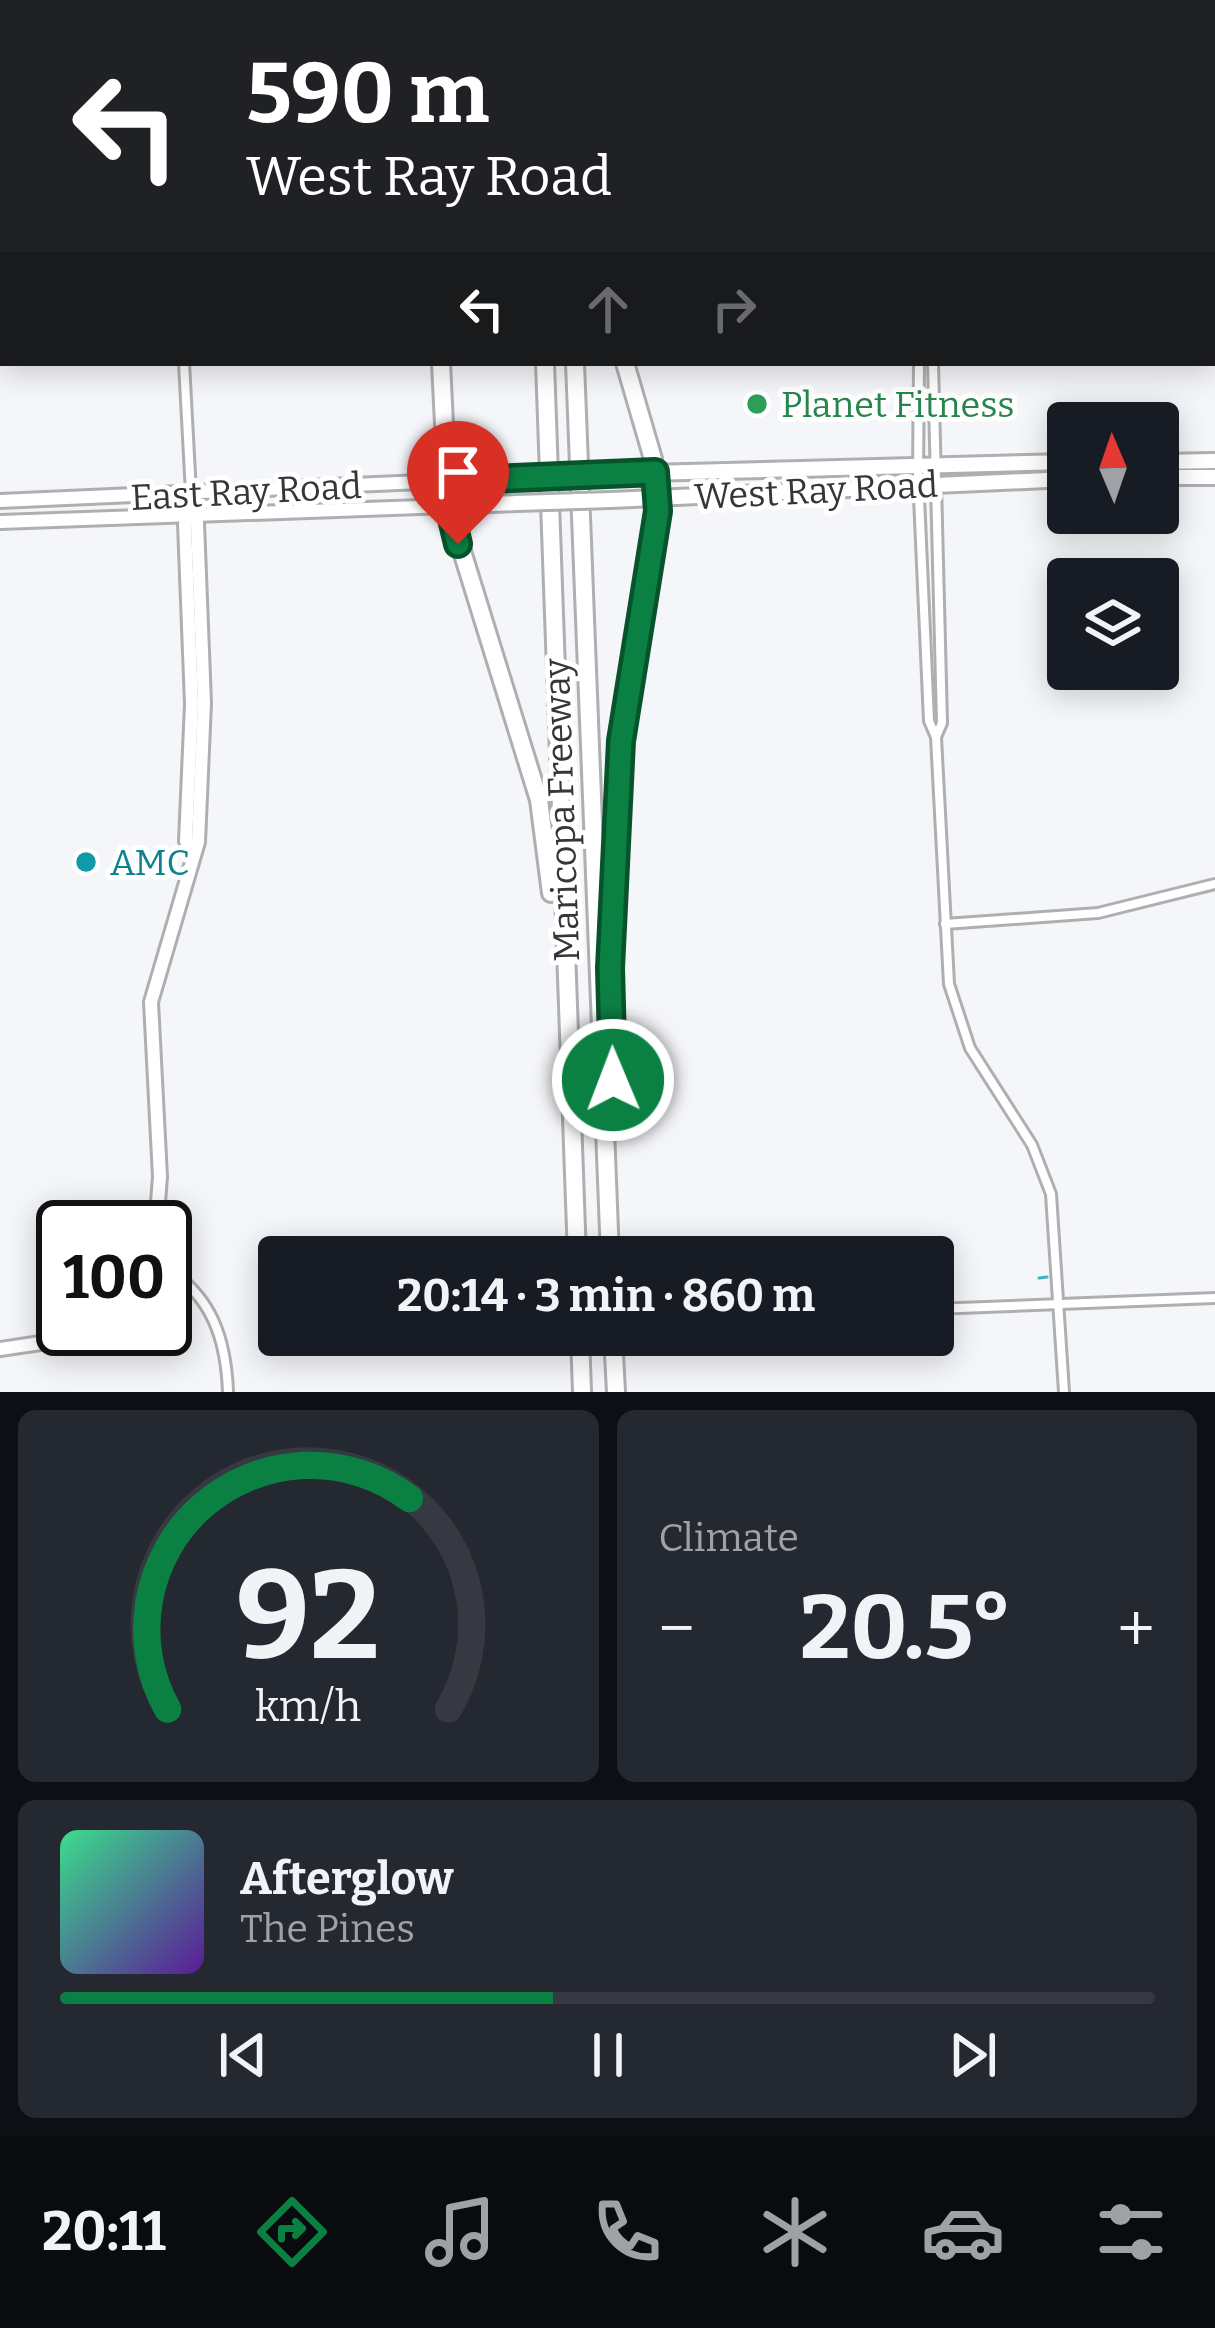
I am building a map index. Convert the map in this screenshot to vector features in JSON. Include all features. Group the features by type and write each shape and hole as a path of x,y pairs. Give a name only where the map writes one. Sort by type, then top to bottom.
{"highway":[{"path":"441,366 443,481 448,506 539,800 550,872 562,1084 574,1182"},
{"name":"Maricopa Freeway","path":"545,366 576,1236"},
{"name":"Maricopa Freeway","path":"575,366 609,1236"},
{"path":"607,1181 613,1080 610,968 621,741 658,498 626,366"},
{"path":"581,1356 582,1392"},
{"path":"615,1356 616,1392"}],"main road":[{"path":"1179,462 1215,461"},
{"name":"West Ray Road","path":"564,476 1047,462"},
{"name":"East Ray Road","path":"0,522 443,481 564,476"},
{"path":"1179,477 1215,477"},
{"name":"West Ray Road","path":"564,502 1047,480"},
{"name":"East Ray Road","path":"0,502 448,506 564,502"},
{"path":"158,1200 151,1002 188,889 191,852 198,842 204,703 197,524 191,504"},
{"path":"0,1349 36,1344"}],"street":[{"path":"184,366 191,504"},
{"path":"919,366 929,721 936,736 949,984 958,1020 1046,1176 1056,1215 1064,1392"},
{"path":"925,465 933,366"},
{"path":"945,924 1097,913 1215,884"},
{"path":"192,1287 213,1316 224,1344 228,1392"},
{"path":"954,1308 1215,1298"}],"waterway":[{"path":"1039,1278 1047,1277"}],"place":[{"name":"Planet Fitness","path":"757,404"},
{"name":"AMC","path":"86,862"}],"route":[{"path":"458,544 443,481 655,472 658,511 621,741 610,968 613,1080"}]}
